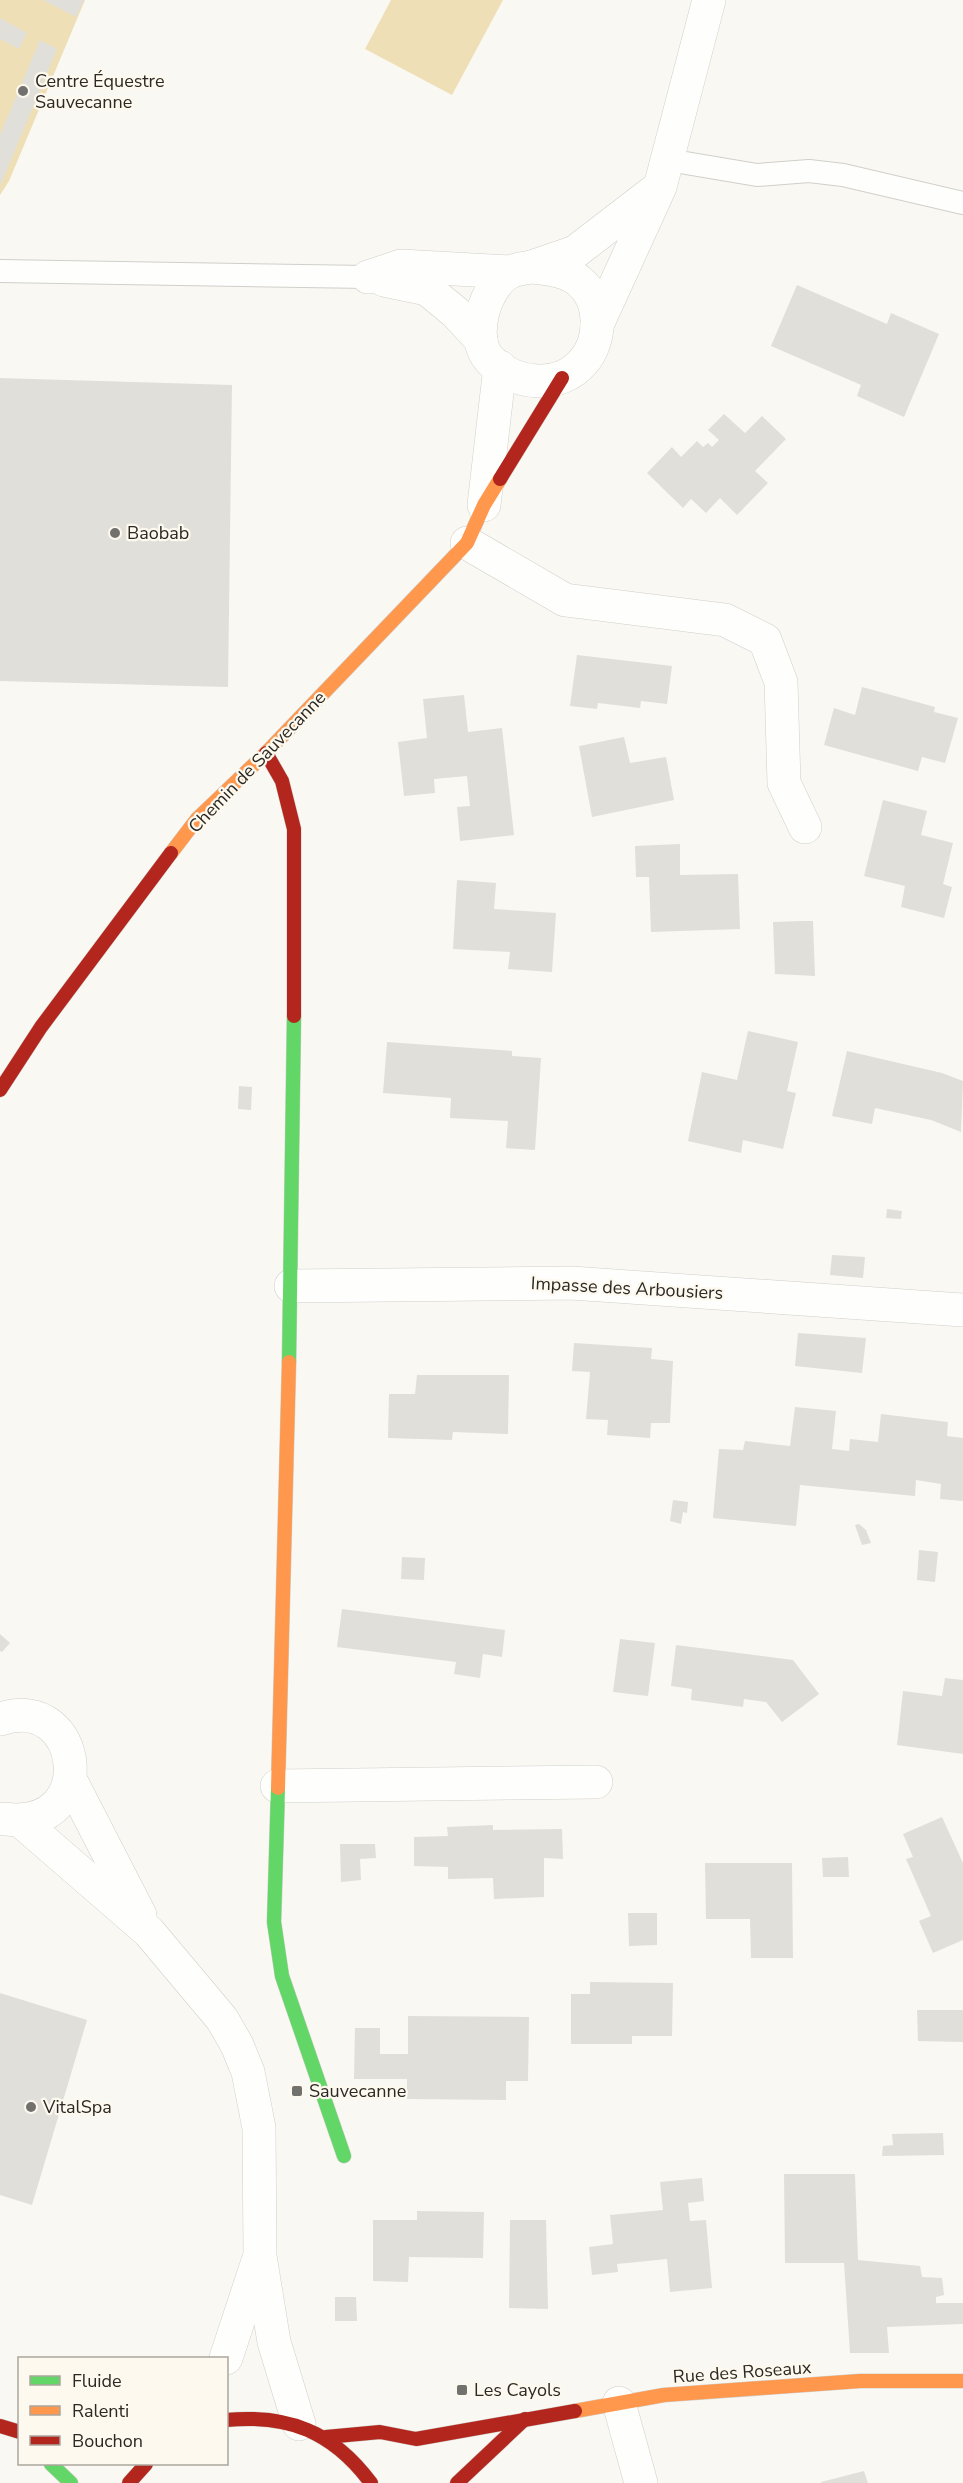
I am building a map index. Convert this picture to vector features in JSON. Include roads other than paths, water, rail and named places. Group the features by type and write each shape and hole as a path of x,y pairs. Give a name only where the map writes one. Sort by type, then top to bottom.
{"street":[{"path":"368,277 427,289 455,312 481,340 489,358 517,377 538,382 562,378 577,369 592,352 597,325 664,173 709,0"},
{"path":"481,340 483,307 491,288 521,269 575,252 664,173"},
{"path":"368,277 400,266 560,271 580,281 594,299 597,325"},
{"name":"Chemin de Sauvecanne","path":"484,505 500,367"},
{"name":"Chemin de Sauvecanne","path":"0,1090 41,1028 197,819 266,753 467,543 484,505 562,378"},
{"path":"467,543 564,600 725,620 765,640 781,682 784,783 805,827"},
{"path":"266,753 282,781 294,829 291,1286 274,1922 282,1976 344,2156"},
{"name":"Impasse des Arbousiers","path":"291,1286 571,1283 963,1310"},
{"path":"5,1711 40,1718 60,1733 71,1756 71,1781 61,1801 43,1816 6,1820"},
{"path":"71,1781 149,1932"},
{"path":"277,1786 596,1782"},
{"path":"6,1820 149,1932 222,2019 237,2045 248,2072 259,2128 260,2256 274,2342 312,2430"},
{"path":"226,2357 260,2256"},
{"name":"Rue des Roseaux","path":"312,2430 380,2432 416,2439 664,2396 860,2381 963,2381"},
{"path":"619,2403 641,2483"},
{"path":"228,2420 252,2416 312,2430 359,2464 371,2483"},
{"path":"457,2483 525,2419"},
{"path":"0,2426 18,2432"},
{"path":"53,2465 71,2483"},
{"path":"129,2483 144,2465"}],"lane":[{"path":"664,173 757,175 809,171 843,175 963,203"},
{"path":"0,271 368,277"}],"place":[{"name":"Centre Équestre Sauvecanne","path":"23,91"},
{"name":"Baobab","path":"115,533"},
{"name":"Sauvecanne","path":"297,2091"},
{"name":"VitalSpa","path":"31,2107"},
{"name":"Les Cayols","path":"462,2390"}]}
